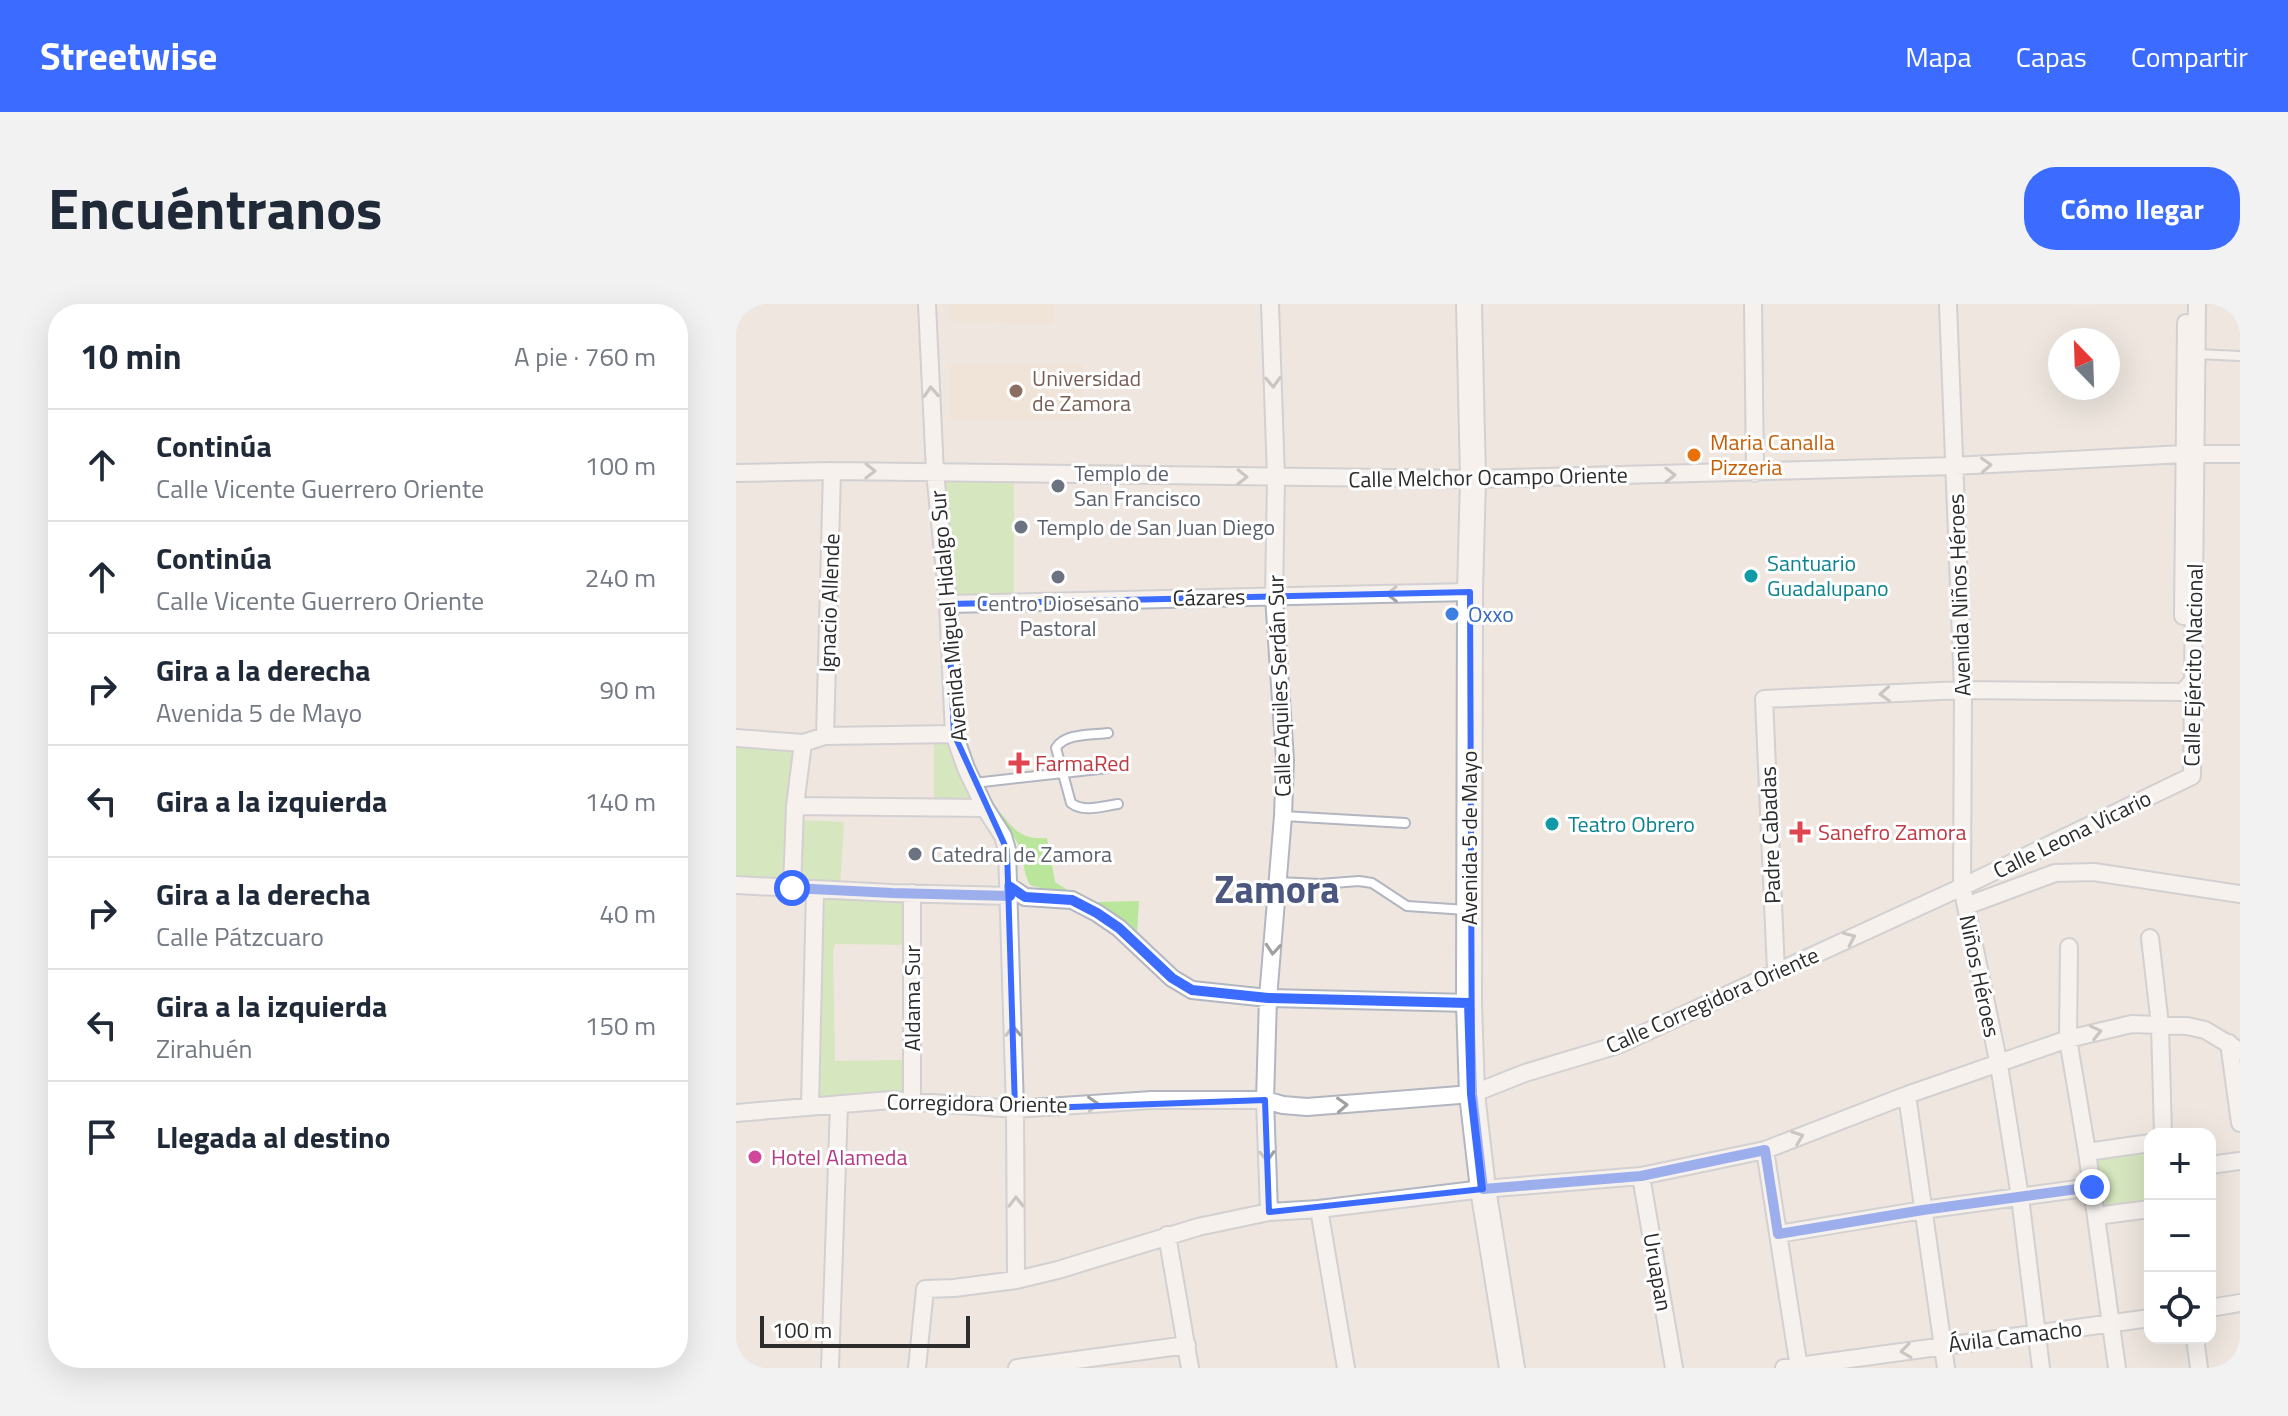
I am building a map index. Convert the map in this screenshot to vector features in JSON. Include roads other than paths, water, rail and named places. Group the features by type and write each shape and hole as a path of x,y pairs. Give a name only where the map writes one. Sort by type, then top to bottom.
{"street":[{"name":"Avenida Miguel Hidalgo Sur","path":"927,304 935,472 948,604 954,734 973,783 1003,836 1007,850 1015,1109 1016,1280"},
{"name":"Calle Aquiles Serdán Sur","path":"1269,1212 1265,1100 1268,998 1285,760 1274,596 1276,478 1270,304"},
{"name":"Avenida 5 de Mayo","path":"1469,304 1473,479 1469,910 1472,1094 1483,1189 1512,1368"},
{"path":"1753,304 1755,473"},
{"name":"Avenida Niños Héroes","path":"1948,304 1963,690 1962,887"},
{"name":"Calle Ejército Nacional","path":"2182,781 2192,776 2188,686 2190,454 2186,304"},
{"name":"Calle Ejército Nacional","path":"2190,454 2197,304"},
{"name":"Calle Melchor Ocampo Oriente","path":"736,473 832,471 1473,479 1755,473 2240,454"},
{"name":"Ignacio Allende","path":"825,736 832,471"},
{"name":"Cázares","path":"948,604 1470,592"},
{"path":"1963,690 2188,686"},
{"name":"Padre Cabadas","path":"1776,971 1764,699 1963,690"},
{"path":"736,738 803,743 825,736 954,734"},
{"path":"792,888 795,806 803,743"},
{"name":"Calle Leona Vicario","path":"1962,887 2182,781"},
{"path":"795,806 985,808"},
{"path":"1966,906 2055,873 2094,872 2240,894"},
{"path":"736,885 912,893 1009,891 1025,897 1072,900 1119,928 1172,978 1192,990 1268,998 1469,1003"},
{"name":"Niños Héroes","path":"1962,887 1999,1065 2020,1197 2041,1368"},
{"name":"Calle Corregidora Oriente","path":"1265,1100 1307,1107 1472,1094 1525,1073 1618,1045 1962,887"},
{"path":"810,1105 815,889"},
{"name":"Aldama Sur","path":"912,893 912,1102"},
{"path":"2150,938 2160,1025 2163,1128"},
{"path":"2069,947 2068,1039 2117,1368"},
{"path":"917,1368 925,1289 1016,1280 1083,1263 1167,1235 1269,1212 1641,1176 1765,1150 1907,1095 2068,1039 2132,1024 2187,1026 2205,1030 2234,1047 2240,1123"},
{"path":"1907,1095 1946,1368"},
{"name":"Corregidora Oriente","path":"736,1113 891,1100 1015,1109 1152,1100 1265,1100"},
{"path":"830,1368 839,1104"},
{"path":"2087,1152 2144,1144"},
{"path":"1765,1150 1794,1367"},
{"path":"2216,1164 2240,1161"},
{"name":"Uruapan","path":"1641,1176 1674,1368"},
{"path":"1778,1234 2092,1187"},
{"path":"1319,1209 1346,1368"},
{"path":"2096,1216 2144,1210"},
{"path":"1167,1235 1190,1368"},
{"path":"2216,1307 2240,1303"},
{"name":"Ávila Camacho","path":"1794,1367 2144,1319"},
{"path":"2196,1344 2199,1368"},
{"path":"1017,1368 1187,1345"}],"lane":[{"path":"2197,354 2240,356"},
{"path":"1108,733 1068,738 1060,741 1056,748 1071,803 1086,808 1118,804"},
{"path":"973,783 1117,767"},
{"path":"1283,816 1405,823"},
{"path":"1278,882 1320,884 1359,881 1372,883 1407,906 1469,910"}],"place":[{"name":"Universidad de Zamora","path":"1016,391"},
{"name":"Maria Canalla Pizzeria","path":"1694,455"},
{"name":"Templo de San Francisco","path":"1058,486"},
{"name":"Templo de San Juan Diego","path":"1021,527"},
{"name":"Santuario Guadalupano","path":"1751,576"},
{"name":"Centro Diosesano Pastoral","path":"1058,577"},
{"name":"Oxxo","path":"1452,614"},
{"name":"FarmaRed","path":"1019,763"},
{"name":"Teatro Obrero","path":"1552,824"},
{"name":"Sanefro Zamora","path":"1800,832"},
{"name":"Catedral de Zamora","path":"915,854"},
{"name":"Hotel Alameda","path":"755,1157"}],"district":[{"name":"Zamora","path":"1277,890"}]}
